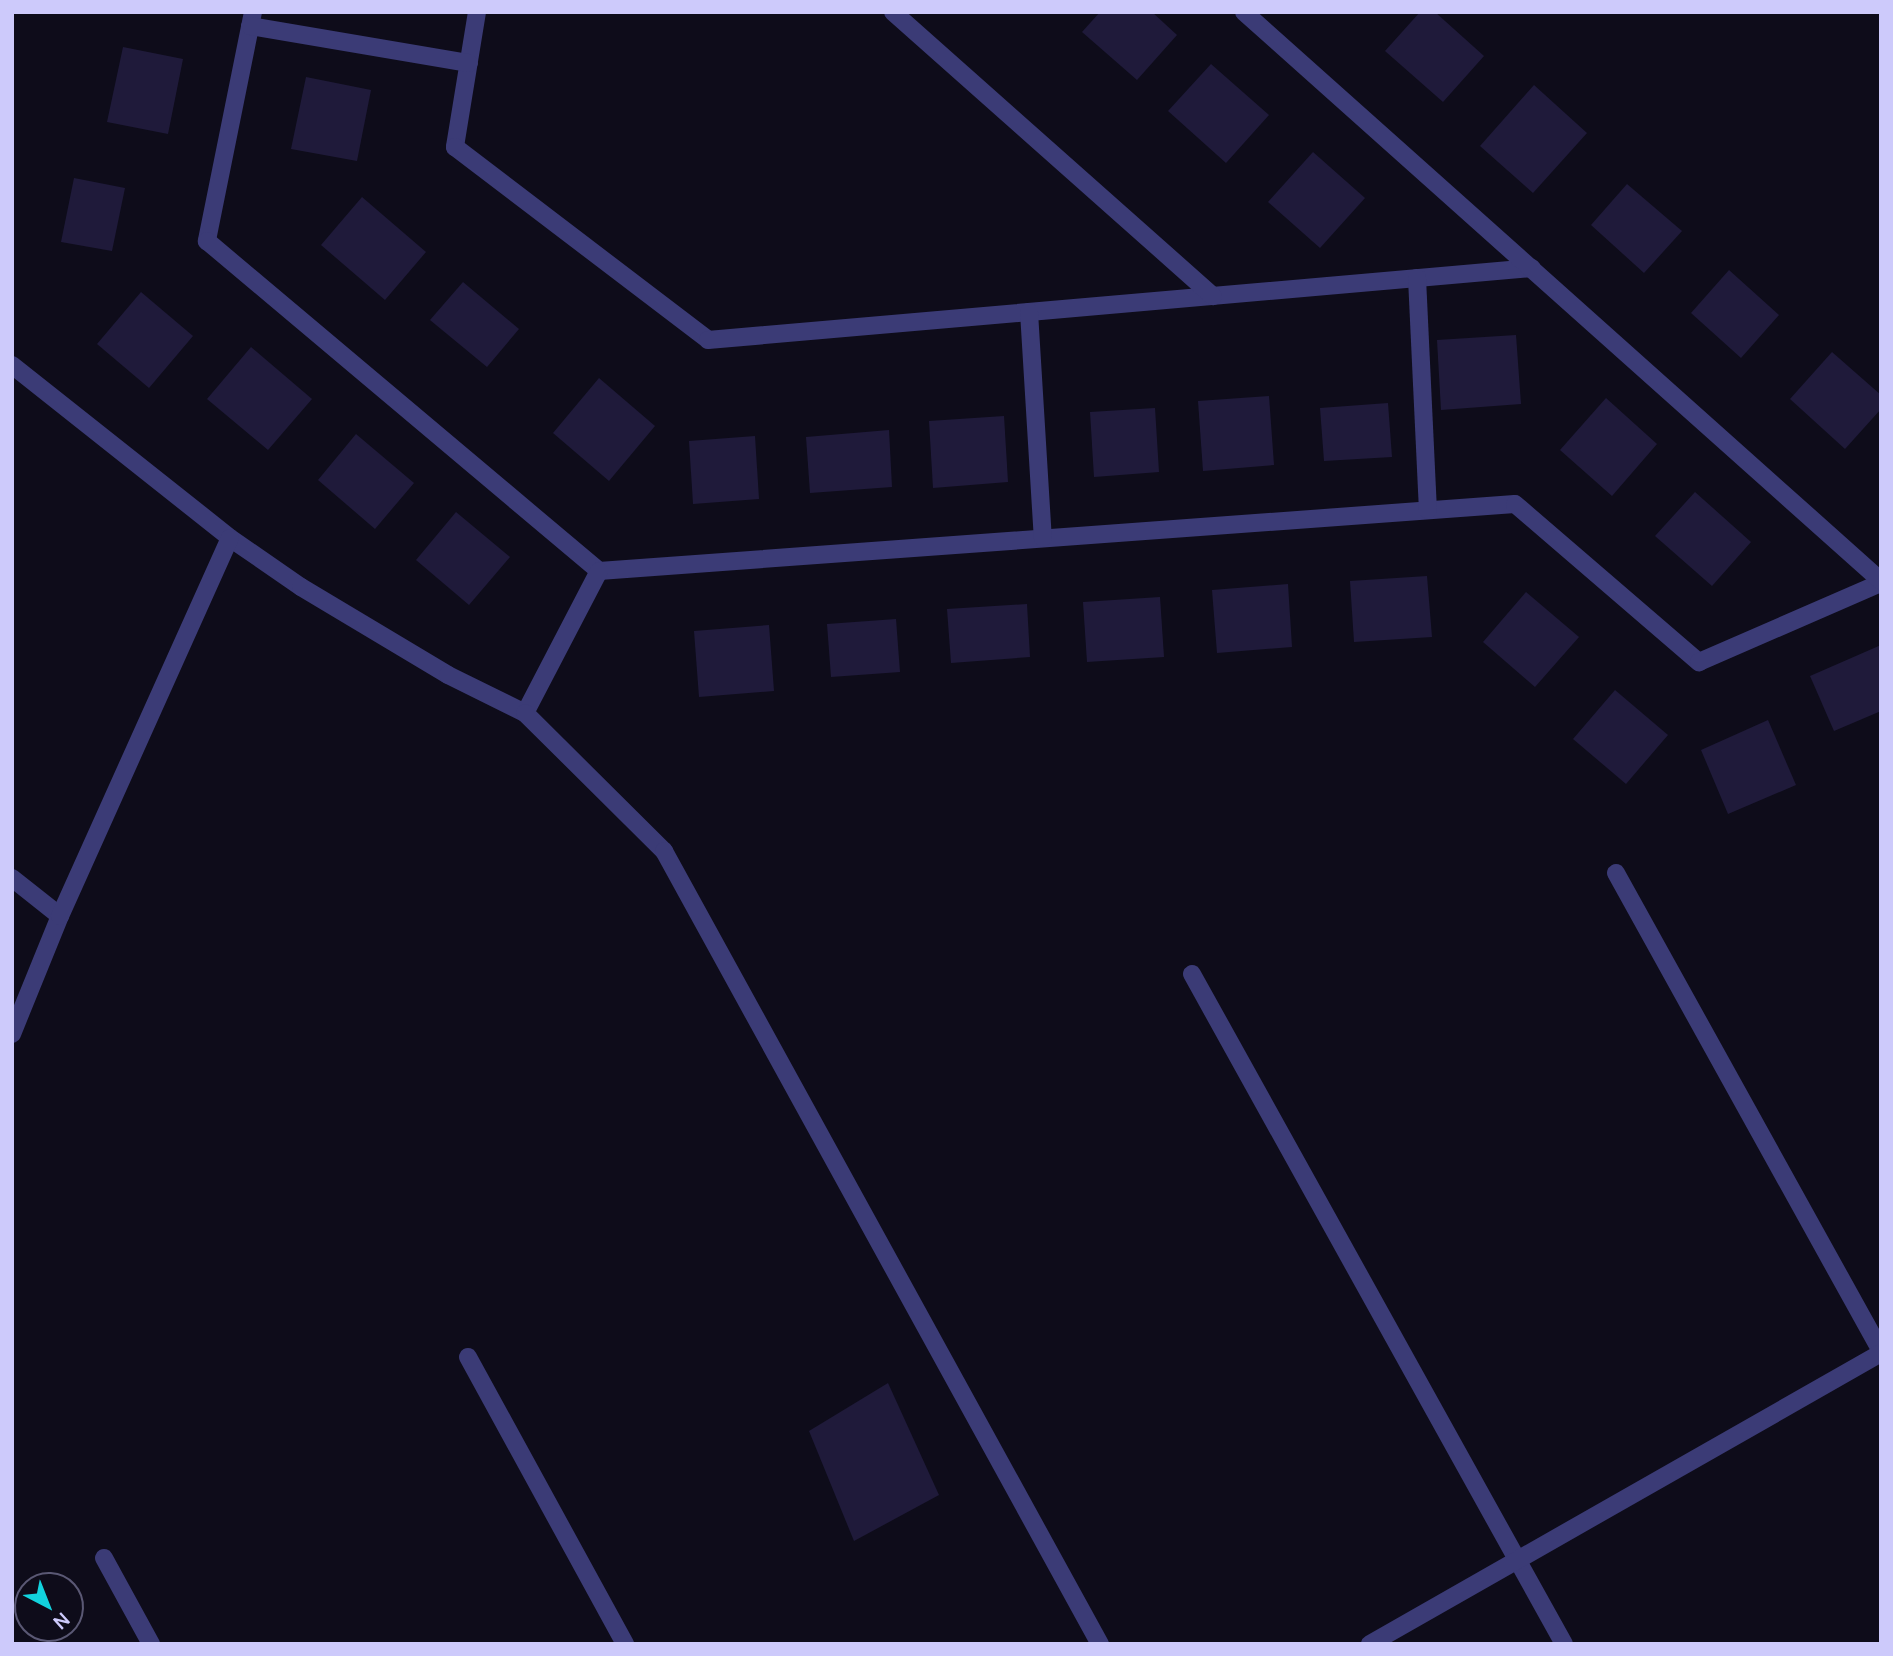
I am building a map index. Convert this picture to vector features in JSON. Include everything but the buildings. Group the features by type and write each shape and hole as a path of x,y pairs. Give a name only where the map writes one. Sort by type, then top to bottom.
{"street":[{"path":"477,12 455,147 708,340 1532,268"},
{"path":"893,12 1213,296"},
{"path":"469,63 252,19 207,240 598,571 1515,504 1699,662 1881,582 1244,12"},
{"path":"1417,278 1428,510"},
{"path":"1029,312 1043,538"},
{"path":"12,365 230,538 374,633 525,713 663,851 1100,1644"},
{"path":"12,1034 60,916 230,538"},
{"path":"525,713 598,571"},
{"path":"1370,1644 1881,1352 1616,873"},
{"path":"12,878 60,916"},
{"path":"1192,974 1564,1644"},
{"path":"468,1357 625,1644"},
{"path":"104,1558 151,1644"}]}
